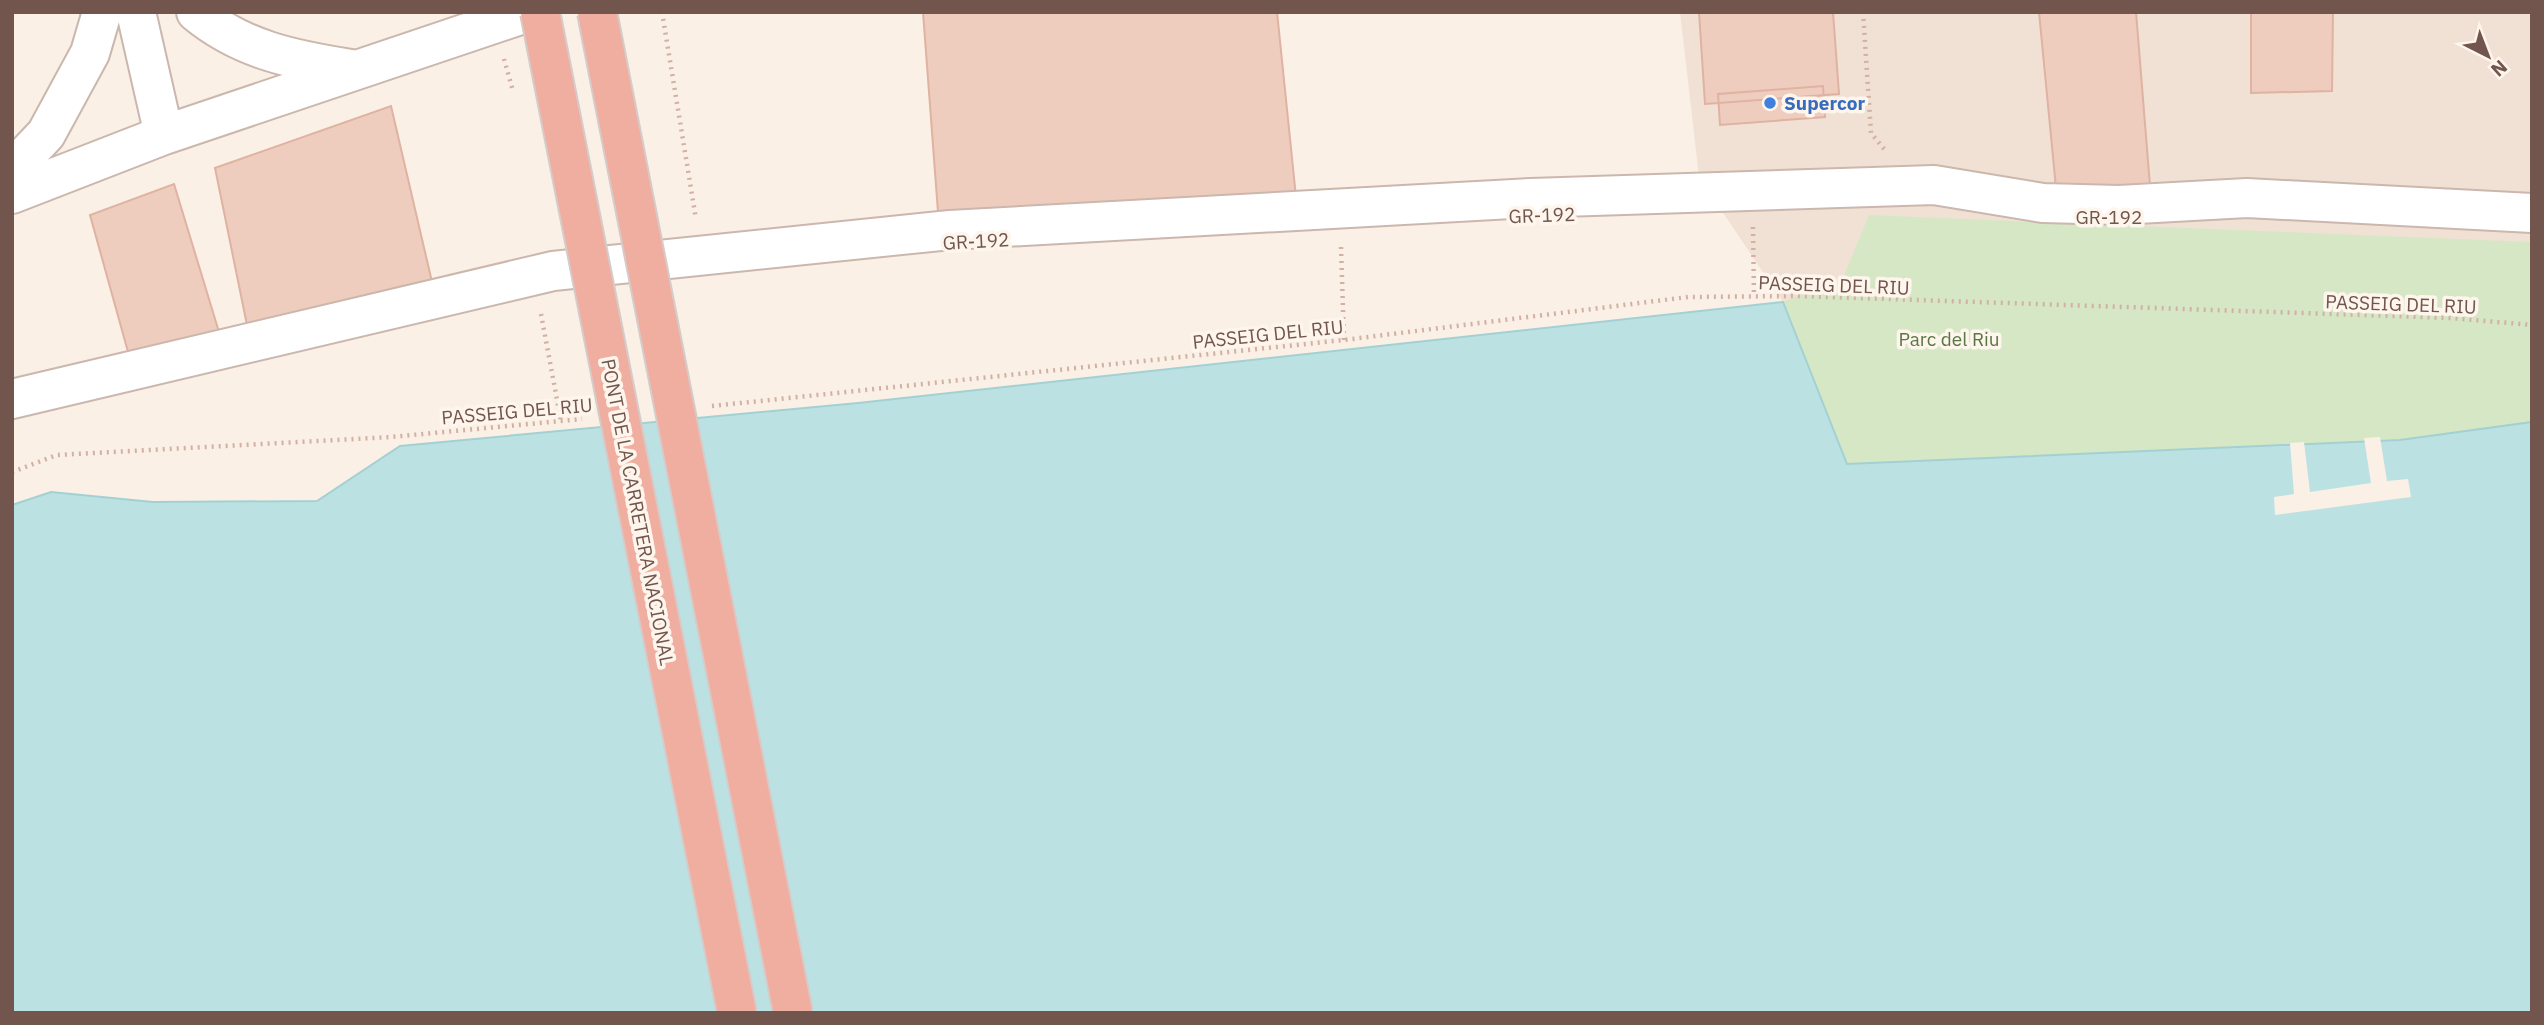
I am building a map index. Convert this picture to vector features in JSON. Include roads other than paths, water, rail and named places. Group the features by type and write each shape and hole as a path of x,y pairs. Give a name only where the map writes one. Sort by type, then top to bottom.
{"highway":[{"name":"PONT DE LA CARRETERA NACIONAL","path":"540,12 737,1013"},
{"path":"597,12 793,1013"}],"street":[{"path":"12,170 46,134 90,53 103,12"},
{"path":"136,12 164,135"},
{"path":"196,12 220,32 282,58 356,70"},
{"path":"12,194 164,135 528,12"},
{"path":"12,399 534,275 950,230 1338,208 1934,185 2043,203 2119,205 2247,198 2532,213"}],"water":[{"path":"1783,302 1847,464 2400,440 2532,422 2532,1013 12,1013 12,505 51,492 153,502 317,501 400,446 858,403"}],"place":[{"name":"Supercor","path":"1770,103"}],"park label":[{"name":"Parc del Riu","path":"1949,339"}]}
